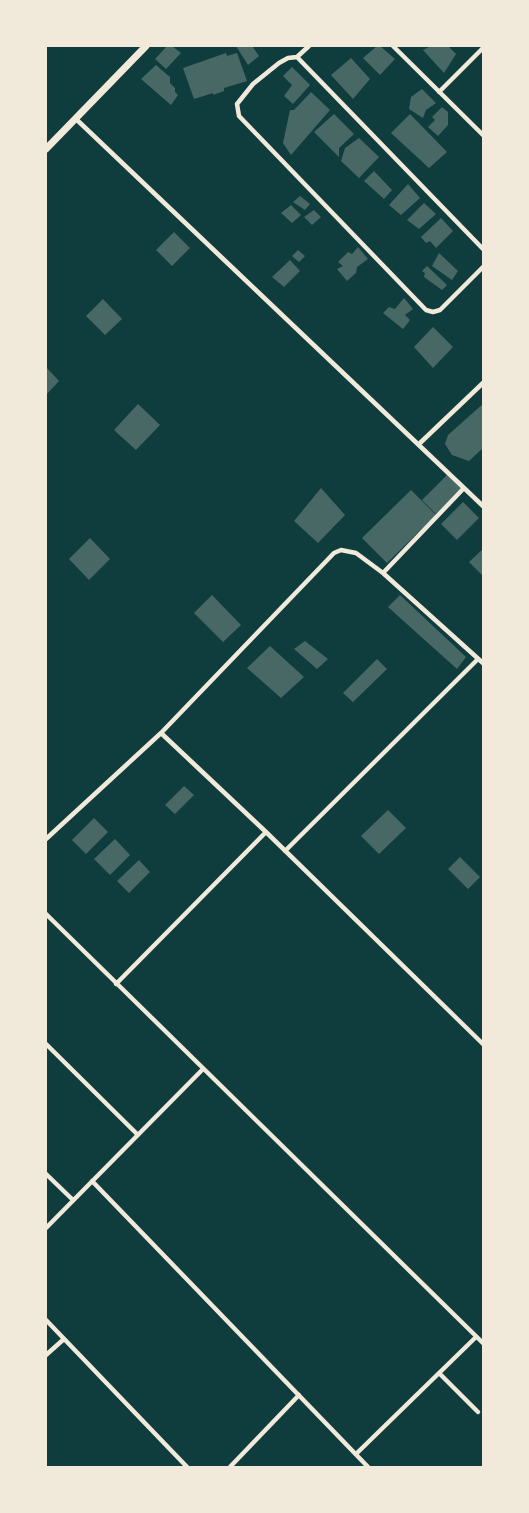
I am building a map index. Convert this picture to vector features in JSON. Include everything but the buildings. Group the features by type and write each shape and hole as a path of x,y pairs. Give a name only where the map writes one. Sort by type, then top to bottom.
{"main road":[{"path":"46,149 146,46"}],"street":[{"path":"309,46 298,57 279,63 243,95 237,104 237,111 243,122 426,310 440,310 484,267"},
{"path":"393,46 484,136"},
{"path":"439,92 484,47"},
{"path":"298,57 484,250"},
{"path":"75,118 484,507"},
{"path":"419,444 483,383"},
{"path":"383,573 464,488"},
{"path":"46,839 161,733 334,553 341,550 356,553 383,573 484,664"},
{"path":"285,851 478,659"},
{"path":"161,733 484,1045"},
{"path":"116,984 266,832"},
{"path":"46,914 484,1344"},
{"path":"46,1044 138,1135"},
{"path":"46,1228 202,1069"},
{"path":"46,1174 73,1200"},
{"path":"92,1181 369,1468"},
{"path":"46,1320 188,1468"},
{"path":"356,1454 476,1337"},
{"path":"46,1355 64,1339"},
{"path":"439,1373 478,1412"},
{"path":"229,1468 299,1395"}]}
